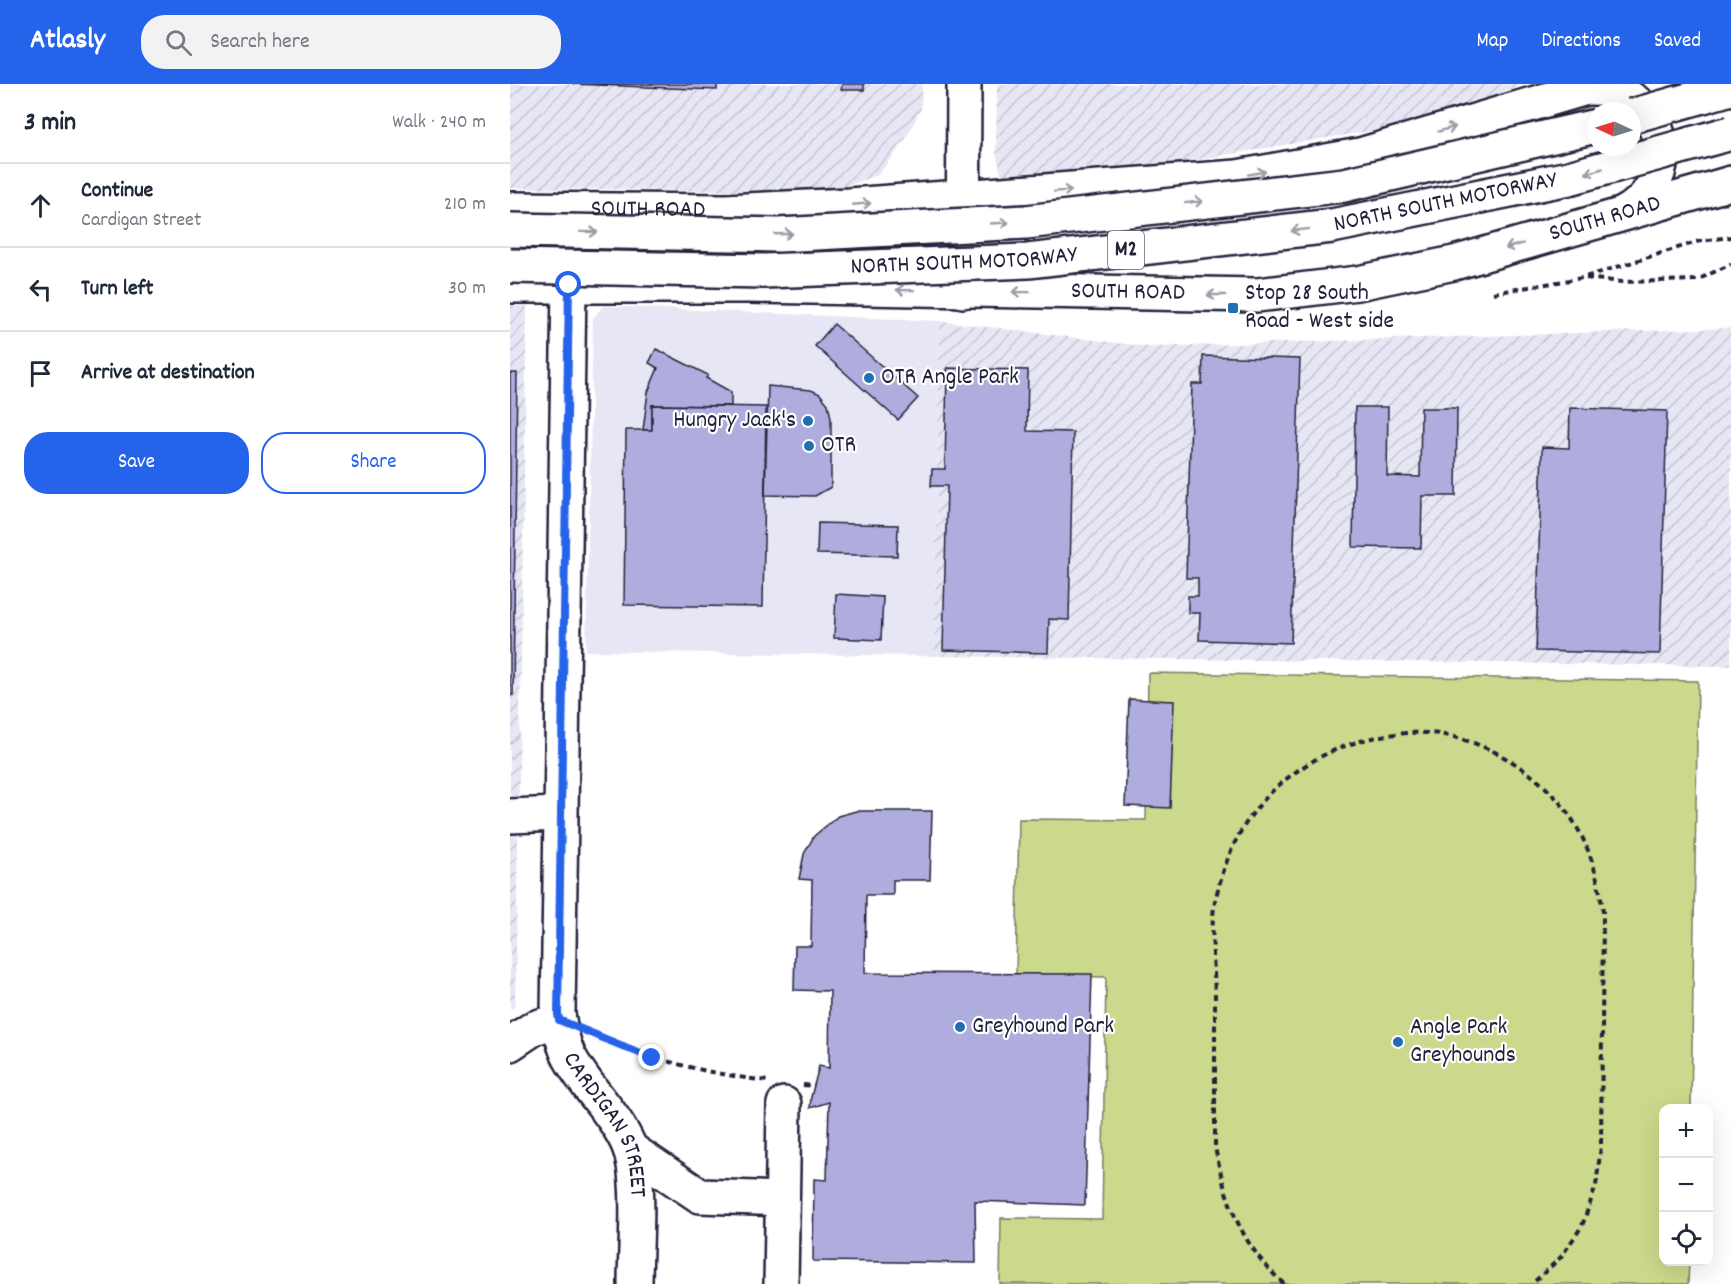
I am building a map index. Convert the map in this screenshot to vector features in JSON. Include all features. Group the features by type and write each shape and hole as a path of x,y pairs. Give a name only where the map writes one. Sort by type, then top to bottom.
{"main road":[{"path":"963,291 964,84"},
{"path":"1594,86 1626,95 1644,108 1656,127 1662,148 1661,170 1652,191 1637,207 1618,217"},
{"name":"SOUTH ROAD","path":"510,209 726,211 849,205 1237,177 1360,155 1594,86"},
{"path":"1641,113 1731,88"},
{"name":"NORTH SOUTH MOTORWAY","path":"510,230 778,235 1026,222 1344,185 1587,128"},
{"name":"NORTH SOUTH MOTORWAY","path":"510,266 764,271 1052,259 1332,226 1569,178 1731,132"},
{"name":"SOUTH ROAD","path":"510,286 1257,295 1358,283 1454,263 1731,183"},
{"name":"CARDIGAN STREET","path":"510,223 527,226 565,258 569,285 559,814 559,1020 567,1053 617,1123 630,1149 636,1209 635,1284"},
{"path":"510,816 559,814"},
{"path":"510,1044 534,1028 559,1020"},
{"path":"781,1284 784,1090"},
{"path":"630,1149 700,1196 782,1199"}],"path":[{"path":"1493,293 1582,278 1700,241 1731,237"},
{"path":"1582,278 1622,282 1697,280 1731,264"},
{"path":"1284,1284 1268,1270 1234,1219 1218,1159 1214,907 1231,851 1241,832 1251,814 1283,781 1322,754 1371,738 1429,733 1469,741 1505,758 1536,781 1561,804 1584,840 1598,877 1603,912 1601,1146 1596,1186 1582,1226 1561,1257 1532,1284"},
{"path":"559,1020 622,1047 670,1064 784,1090 814,1086"}],"shaded area":[{"path":"510,84 922,84 921,109 905,140 879,174 831,192 510,188"},
{"path":"997,84 1522,84 1436,120 1030,187 1014,186 1001,174 996,153"},
{"path":"510,306 527,306 515,1006 510,1010"},
{"path":"603,306 940,321 934,656 586,651 593,318"},
{"path":"940,321 1150,347 1731,328 1731,666 934,656"}],"green space":[{"name":"Angle Park Greyhounds","path":"1148,673 1698,681 1691,1104 1659,1104 1659,1266 1689,1266 1688,1284 1000,1284 1001,1218 1102,1219 1106,977 1016,975 1019,819 1146,820"}],"building":[{"path":"573,84 717,84 717,90"},
{"path":"842,84 864,84 864,90 841,90"},
{"path":"834,324 918,398 898,420 815,346"},
{"path":"656,349 708,375 706,378 731,392 731,406 652,405 652,430 643,430 648,392 658,368 649,363"},
{"path":"1203,356 1300,359 1291,643 1199,640 1200,613 1188,613 1188,596 1198,596 1198,578 1186,578 1192,384 1202,384"},
{"path":"947,368 1028,370 1027,431 1073,432 1069,620 1049,619 1048,653 943,650 947,486 931,486 932,469 945,469"},
{"path":"510,373 517,373 513,695 510,695"},
{"path":"768,386 811,390 820,394 828,404 831,418 831,487 815,496 765,495"},
{"path":"652,405 766,407 763,607 624,605 626,430 652,430"},
{"path":"1355,407 1388,407 1387,476 1420,477 1421,408 1457,408 1456,496 1422,496 1421,548 1353,547"},
{"path":"1570,408 1667,411 1660,654 1536,651 1542,447 1569,448"},
{"path":"818,523 898,525 897,556 817,554"},
{"path":"836,594 883,597 881,640 834,638"},
{"path":"1129,699 1174,701 1170,808 1125,806"},
{"name":"Greyhound Park","path":"856,811 932,811 930,880 893,880 893,895 866,895 865,973 1092,974 1085,1205 975,1201 976,1263 813,1261 814,1179 827,1180 829,1102 810,1108 819,1066 829,1068 830,991 794,990 795,946 811,946 812,880 799,879 804,854 814,836 838,816"}],"place":[{"name":"Stop 28 South Road - West side","path":"1233,308"},
{"name":"OTR Angle Park","path":"869,378"},
{"name":"Hungry Jack's","path":"808,421"},
{"name":"OTR","path":"809,446"},
{"name":"Greyhound Park","path":"960,1027"},
{"name":"Angle Park Greyhounds","path":"1398,1042"}],"route":[{"path":"569,285 560,742 558,1014 559,1020 652,1058"}]}
